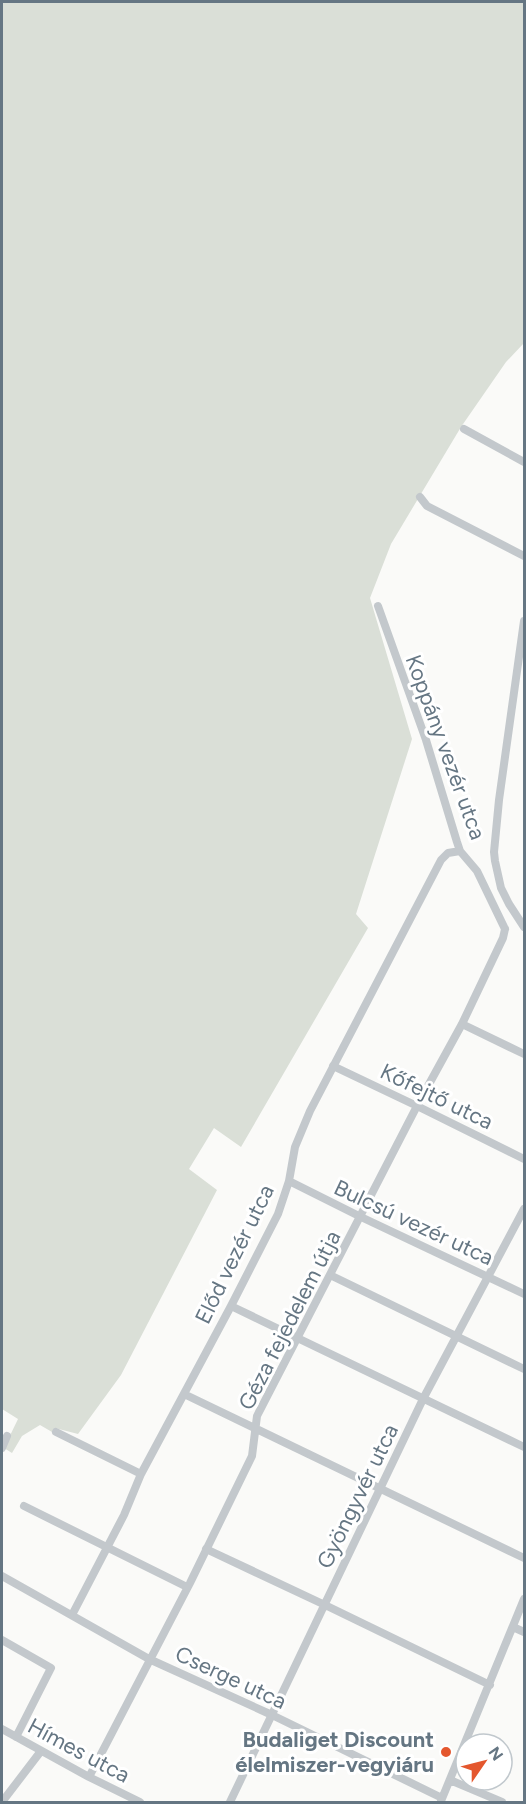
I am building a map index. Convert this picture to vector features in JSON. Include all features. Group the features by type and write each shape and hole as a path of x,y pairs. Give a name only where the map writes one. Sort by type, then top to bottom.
{"street":[{"path":"464,429 525,462"},
{"path":"420,497 427,506 525,556"},
{"name":"Koppány vezér utca","path":"378,606 422,730 460,850 477,871 505,929"},
{"path":"505,929 522,924 501,888 494,852 499,800 525,621"},
{"name":"Előd vezér utca","path":"72,1615 124,1515 141,1474 278,1214 289,1181 295,1147 310,1111 441,860 448,853 460,850"},
{"name":"Géza fejedelem útja","path":"89,1778 188,1587 252,1456 257,1416 417,1106 462,1024 503,938 505,929"},
{"path":"462,1024 525,1054"},
{"name":"Kőfejtő utca","path":"333,1066 525,1159"},
{"name":"Bulcsú vezér utca","path":"289,1181 525,1294"},
{"name":"Gyöngyvér utca","path":"230,1803 423,1399 525,1209"},
{"path":"330,1275 525,1370"},
{"path":"231,1306 525,1447"},
{"path":"184,1394 525,1558"},
{"path":"56,1432 141,1474"},
{"path":"2,1448 7,1436"},
{"path":"24,1506 188,1587"},
{"path":"206,1549 490,1686"},
{"name":"Cserge utca","path":"2,1576 149,1659 272,1715 441,1800"},
{"path":"441,1800 525,1599"},
{"path":"513,1627 525,1632"},
{"path":"2,1640 51,1668 16,1737"},
{"name":"Hímes utca","path":"2,1729 123,1799 140,1803"},
{"path":"2,1803 40,1751"},
{"path":"450,1780 502,1803"}],"shaded area":[{"path":"2,2 524,2 524,343 506,362 461,427 391,544 370,598 412,739 356,914 368,928 241,1147 214,1128 189,1169 217,1190 121,1375 78,1434 55,1428 52,1432 40,1425 22,1436 12,1453 4,1448 18,1419 2,1409"}],"place":[{"name":"Budaliget Discount élelmiszer-vegyiáru","path":"446,1752"}]}
